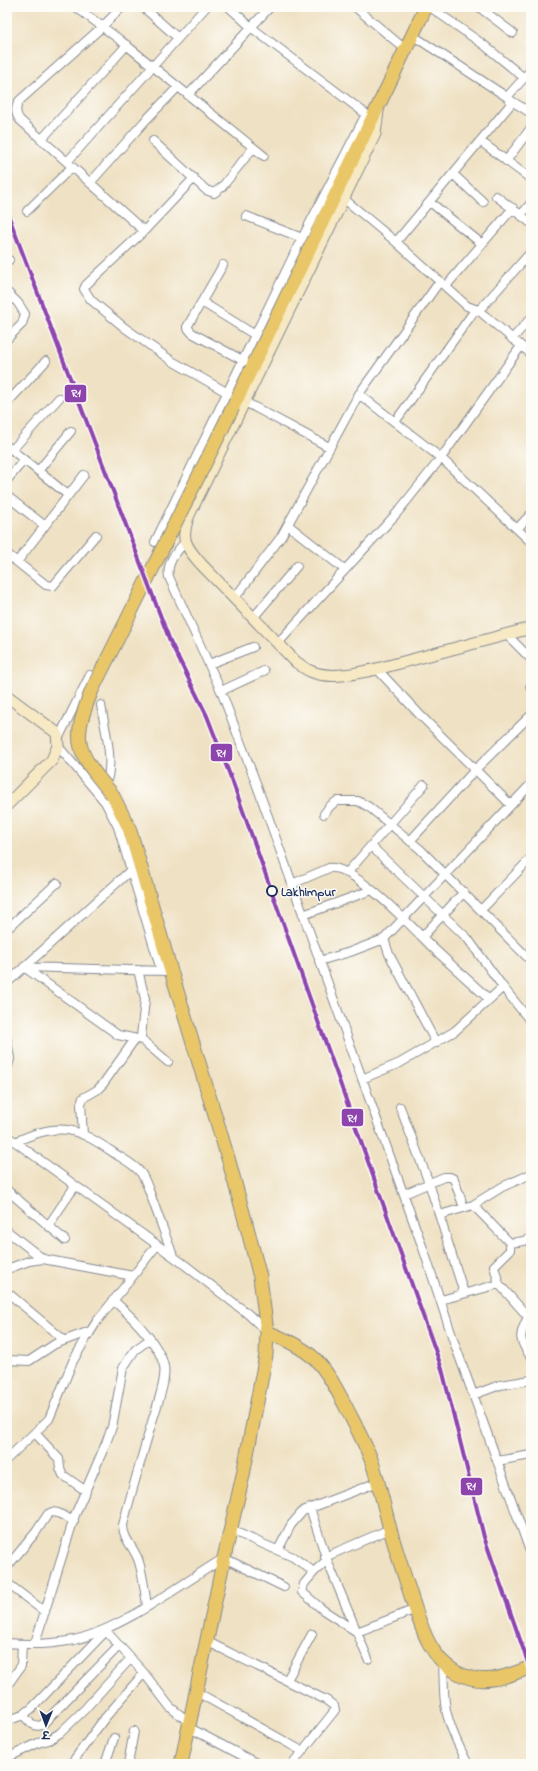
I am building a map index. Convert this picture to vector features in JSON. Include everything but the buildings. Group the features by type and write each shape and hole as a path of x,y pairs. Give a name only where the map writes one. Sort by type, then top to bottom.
{"main road":[{"path":"180,1764 260,1388 266,1355 267,1332 260,1277 248,1231 228,1158 166,971 129,828 106,796 90,769 81,751 79,729 83,711 92,690 236,400 370,120 426,7"},
{"path":"378,106 375,134 189,515 184,529 184,542 201,564 296,662 310,671 323,675 338,675 376,669 531,628"},
{"path":"7,696 57,733 58,743 52,760 7,805"},
{"path":"267,1332 300,1347 315,1359 326,1372 358,1429 378,1482 390,1529 416,1609 427,1641 434,1653 443,1663 456,1672 478,1680 492,1680 531,1667"}],"street":[{"path":"76,7 127,45 264,156"},
{"path":"122,7 17,105 16,115 41,140 144,231"},
{"path":"143,7 178,38"},
{"path":"27,211 70,165 153,66 206,7"},
{"path":"155,542 302,238 370,120 252,28 230,7"},
{"path":"188,95 270,7"},
{"path":"355,7 364,10 405,49"},
{"path":"430,7 484,45 523,77"},
{"path":"479,7 490,10 513,33"},
{"path":"412,35 531,113"},
{"path":"41,140 127,45"},
{"path":"508,98 523,77 531,70"},
{"path":"90,183 144,122 178,87"},
{"path":"396,242 510,105 508,98"},
{"path":"506,160 531,128"},
{"path":"153,141 209,192 217,191 222,187 253,148"},
{"path":"480,141 531,179"},
{"path":"453,174 483,202"},
{"path":"194,178 144,231 86,285 84,289 101,309 172,362 228,393"},
{"path":"496,196 531,223"},
{"path":"343,198 396,242 467,306 477,310 531,354"},
{"path":"430,202 482,244"},
{"path":"521,215 531,203"},
{"path":"234,598 266,558 288,526 329,447 360,394 443,284 482,244 513,208"},
{"path":"246,216 302,238"},
{"path":"395,422 477,310 483,306 531,252"},
{"path":"224,266 187,327 189,330 244,360"},
{"path":"7,292 18,303 25,314 22,324 7,339"},
{"path":"202,302 255,335"},
{"path":"512,339 531,318"},
{"path":"278,643 344,569 397,513 442,458 521,346"},
{"path":"7,403 46,361"},
{"path":"360,394 442,458 531,542"},
{"path":"59,398 10,448 68,494"},
{"path":"245,402 329,447"},
{"path":"38,471 71,431"},
{"path":"7,480 24,460"},
{"path":"17,562 84,475"},
{"path":"7,496 45,526"},
{"path":"517,529 531,514"},
{"path":"288,526 344,569"},
{"path":"7,554 46,585 53,586 96,534"},
{"path":"184,542 169,564 169,577 221,691 404,1194 473,1395 531,1554"},
{"path":"253,618 297,566"},
{"path":"506,634 531,659"},
{"path":"209,664 253,647"},
{"path":"376,669 511,805"},
{"path":"221,691 264,671"},
{"path":"24,967 166,971 131,870 126,850 106,796 58,743 90,675"},
{"path":"101,705 110,773 106,796"},
{"path":"410,841 475,770 531,715"},
{"path":"319,961 350,952 384,939 422,897 531,784"},
{"path":"347,873 424,785"},
{"path":"324,814 330,806 337,801 358,801 369,807 410,841 464,892 531,961"},
{"path":"370,846 442,916 468,939 531,1022"},
{"path":"482,910 531,858"},
{"path":"292,884 329,868 335,867 347,873 372,890 489,999"},
{"path":"7,983 131,870"},
{"path":"7,930 57,883"},
{"path":"303,915 372,890"},
{"path":"422,937 464,892"},
{"path":"384,939 389,954 436,1043"},
{"path":"24,967 118,1035 139,1040 168,1062"},
{"path":"83,1134 81,1104 83,1098 97,1090 103,1084 139,1040 145,999 138,970"},
{"path":"362,1079 400,1063 455,1031 503,987"},
{"path":"7,1040 10,1059 7,1069"},
{"path":"400,1107 429,1183 464,1293"},
{"path":"15,1142 33,1134 52,1130 67,1130 83,1134 97,1141 133,1165 140,1172 148,1188 173,1257"},
{"path":"7,1136 158,1245 248,1314 267,1332"},
{"path":"440,1215 473,1205 502,1187 531,1174"},
{"path":"404,1194 444,1177 450,1177 454,1179 464,1208"},
{"path":"48,1226 75,1186"},
{"path":"7,1190 65,1240"},
{"path":"473,1205 510,1243 510,1250 494,1266 499,1284 529,1318 521,1332 520,1339 531,1357"},
{"path":"7,1231 43,1259"},
{"path":"510,1243 524,1241 531,1238"},
{"path":"8,1457 49,1419 73,1360 90,1332 112,1300 158,1245"},
{"path":"7,1268 29,1261 43,1259 133,1276"},
{"path":"440,1300 499,1284"},
{"path":"7,1292 64,1340"},
{"path":"112,1300 132,1316 150,1339 163,1361 165,1374 129,1502 123,1530 124,1535 136,1553 139,1562 147,1606"},
{"path":"7,1360 29,1360 55,1344 90,1332"},
{"path":"35,1643 74,1521 112,1427 123,1368 135,1350 150,1339"},
{"path":"473,1395 500,1385 531,1380"},
{"path":"35,1433 59,1459 60,1468 63,1475 86,1491"},
{"path":"497,1461 531,1455"},
{"path":"278,1550 298,1516 310,1508 378,1482"},
{"path":"310,1508 326,1559 358,1632 368,1659"},
{"path":"7,1567 36,1532 48,1514 52,1512 58,1513 74,1521"},
{"path":"358,1632 323,1610 302,1592 304,1584 326,1559 390,1529"},
{"path":"231,1530 293,1557 314,1572"},
{"path":"7,1643 22,1644 74,1640 109,1628 122,1622 224,1558 284,1587"},
{"path":"7,1583 45,1612"},
{"path":"358,1632 416,1609"},
{"path":"109,1628 119,1646 144,1673 170,1707 189,1724 258,1764"},
{"path":"7,1721 23,1715 32,1708 109,1628"},
{"path":"287,1680 312,1634"},
{"path":"206,1641 287,1680 331,1704 335,1710 292,1764"},
{"path":"7,1686 21,1666 22,1644"},
{"path":"23,1715 32,1725 36,1727 42,1725 119,1646"},
{"path":"7,1758 38,1743 49,1740 60,1733 131,1658"},
{"path":"443,1663 446,1710 450,1724 468,1764"},
{"path":"71,1764 104,1719 144,1673"},
{"path":"195,1691 302,1751"},
{"path":"128,1764 134,1731"},
{"path":"105,1764 114,1738"}],"transit line":[{"name":"R1","path":"7,212 170,641 207,716 233,783 442,1369 484,1537 531,1671"}],"place":[{"name":"Lakhimpur","path":"272,891"}]}
